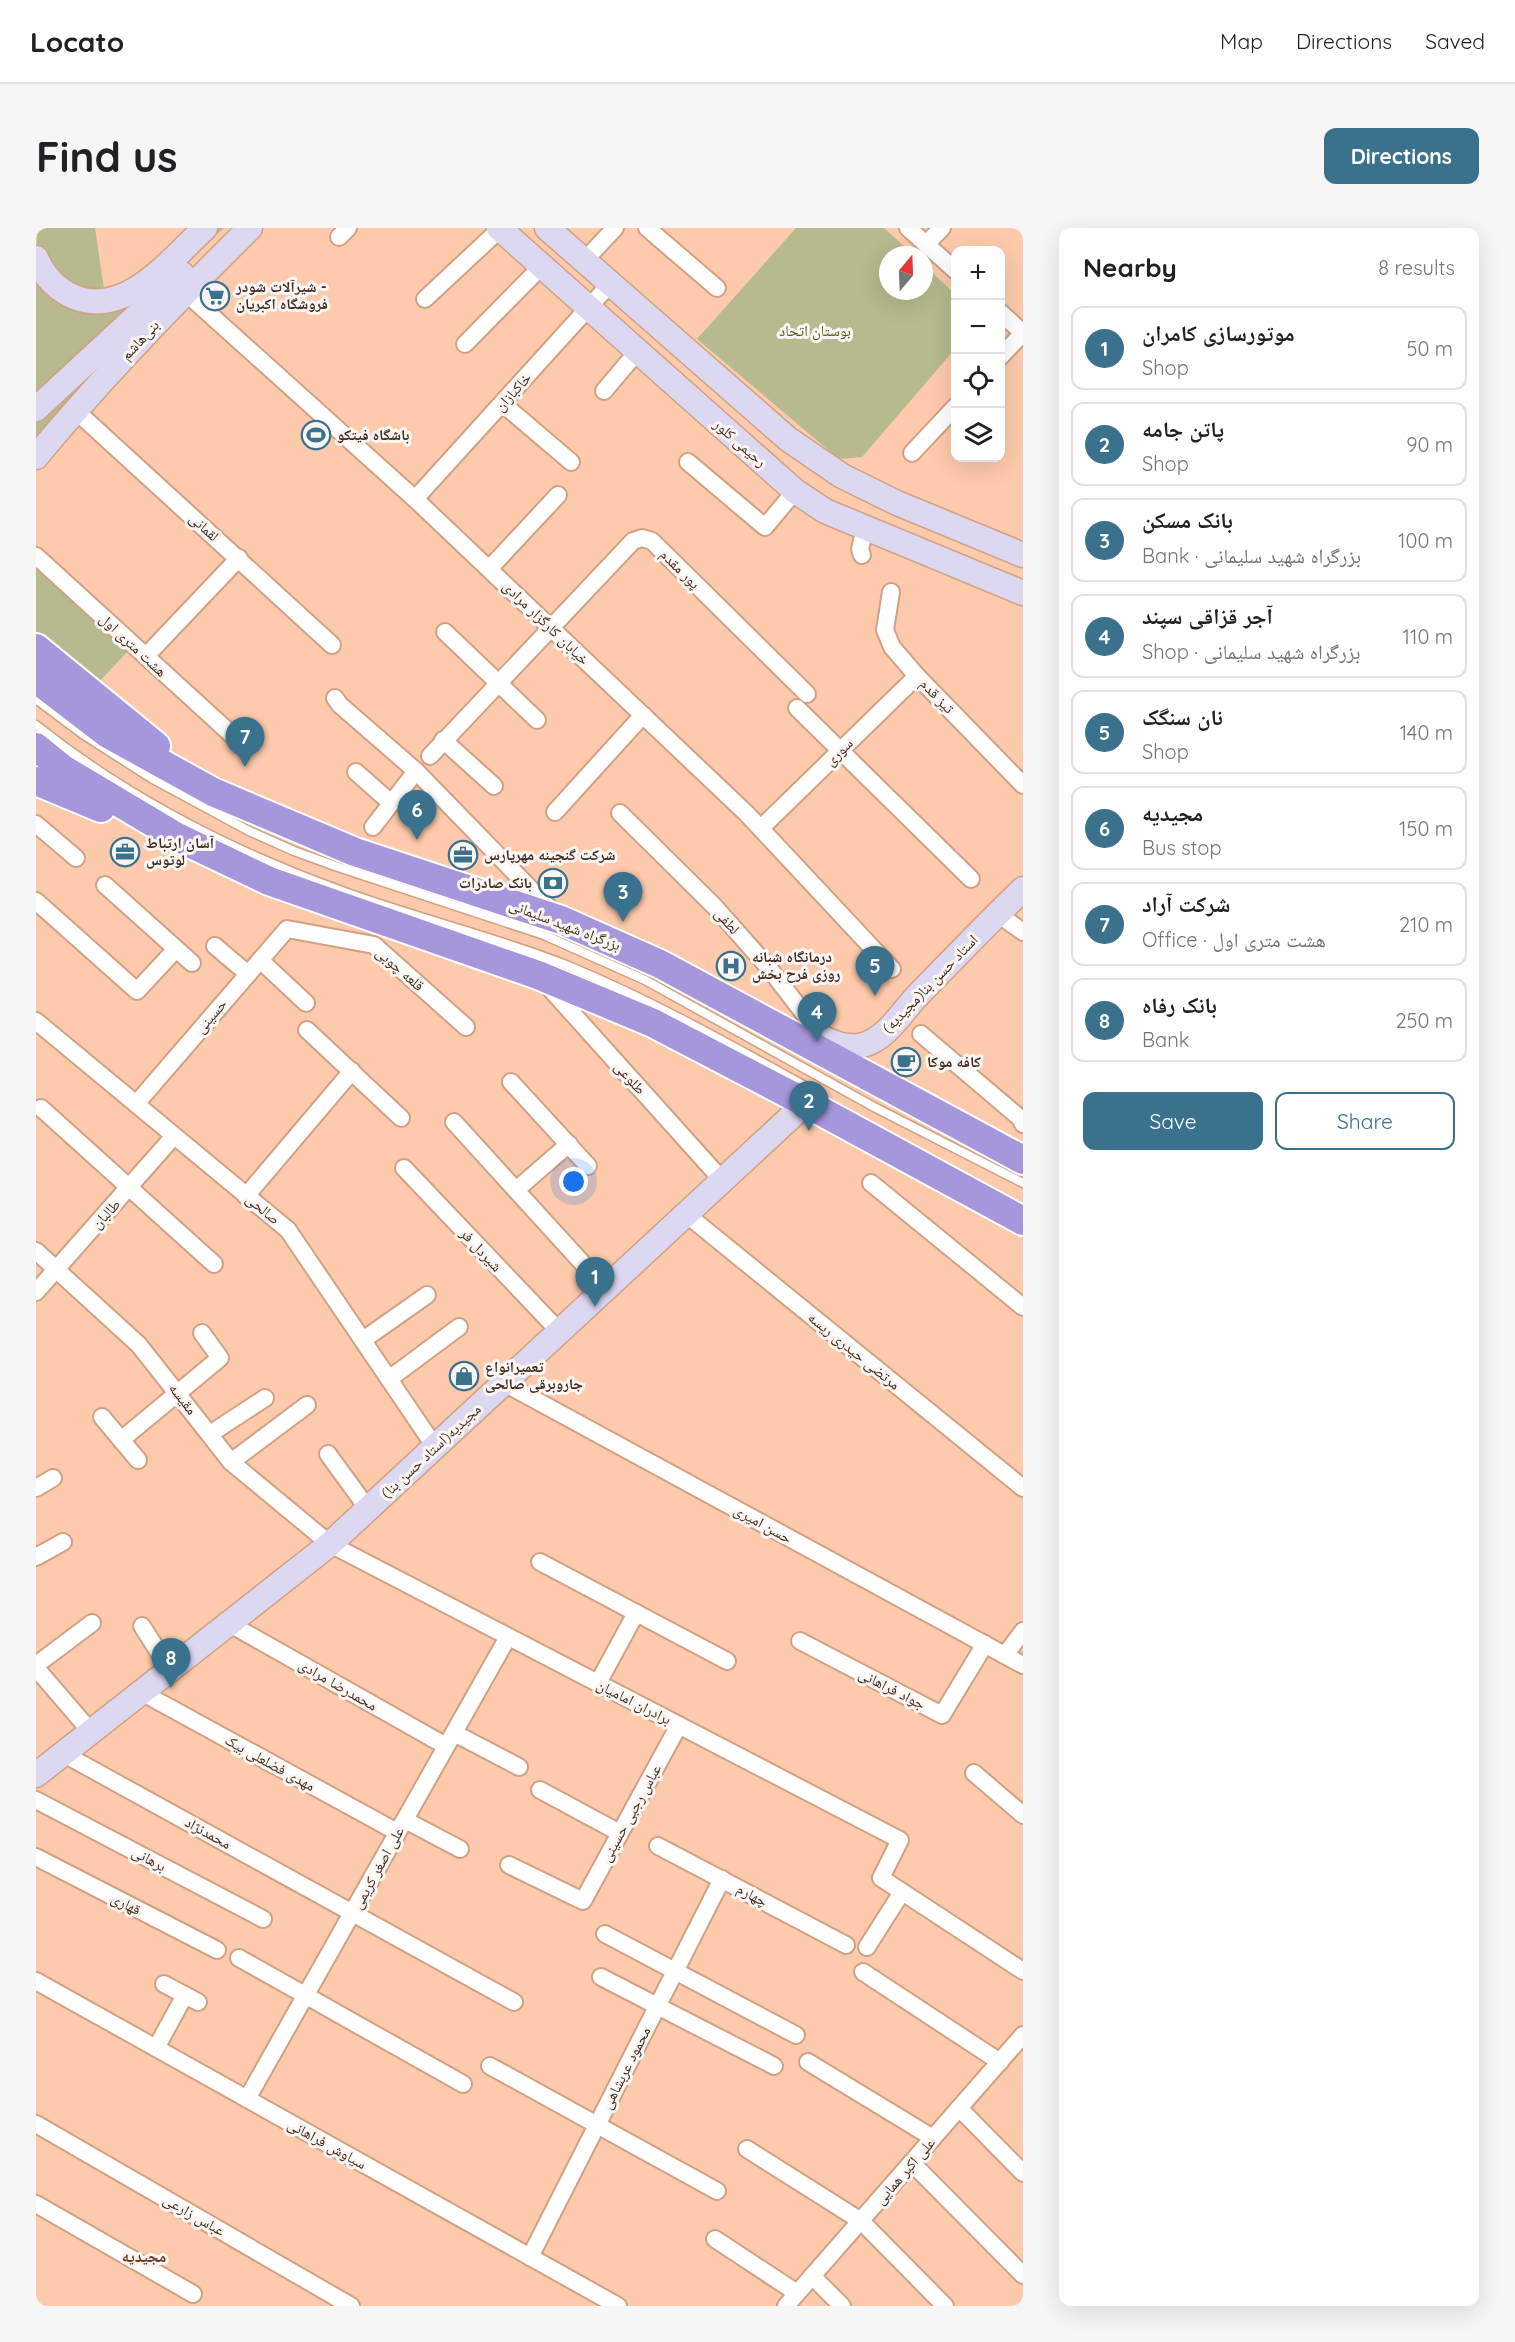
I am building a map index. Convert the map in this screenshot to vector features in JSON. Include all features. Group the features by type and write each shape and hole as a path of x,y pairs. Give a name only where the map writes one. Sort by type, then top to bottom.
{"highway":[{"name":"بزرگراه شهید سلیمانی","path":"40,657 108,734 213,792 355,852 561,921 660,964 1023,1160"},
{"path":"36,747 63,769 177,837"},
{"path":"36,781 177,837 269,882 538,975 653,1023 812,1098 1023,1221"}],"main road":[{"path":"36,258 52,284 66,293 80,299 105,301 120,298 140,287 205,228"},
{"path":"36,409 235,228"},
{"name":"بنی‌هاشم","path":"36,457 75,410 185,292 250,228"},
{"name":"رحیمی کلور","path":"499,228 795,491 825,511 1023,593"},
{"path":"547,228 788,438 842,476 876,493 1023,555"},
{"path":"865,528 876,493"},
{"name":"استاد حسن بنا(مجیدیه)","path":"660,964 823,1038 841,1045 855,1047 871,1043 880,1037 1023,890"},
{"name":"مجیدیه(استاد حسن بنا)","path":"36,1775 330,1544 812,1098"}],"street":[{"path":"425,299 499,228"},
{"path":"584,261 615,228"},
{"path":"647,228 717,288"},
{"path":"908,228 951,267"},
{"path":"926,244 942,228"},
{"path":"465,345 541,267"},
{"name":"خاکبازان","path":"415,499 610,284"},
{"name":"خیابان کارگزار مرادی","path":"185,292 415,499 643,715 761,828 892,969"},
{"path":"1003,354 1023,333 1005,317"},
{"path":"604,391 637,352"},
{"path":"503,404 571,462"},
{"path":"912,453 954,408"},
{"name":"لقمانی","path":"75,410 332,645"},
{"path":"688,462 765,527 795,491"},
{"path":"489,569 558,495"},
{"path":"862,555 860,549 865,528"},
{"name":"پور مقدم","path":"551,628 633,541 642,538 651,541 802,701 840,750"},
{"name":"هشت متری اول","path":"36,556 231,734"},
{"path":"146,656 239,558"},
{"name":"تیز قدم","path":"891,592 885,630 891,647 1023,785"},
{"path":"429,756 551,628"},
{"path":"445,632 537,720"},
{"name":"سوری","path":"761,828 917,676"},
{"path":"335,698 340,705 416,771 561,921"},
{"path":"555,812 643,715"},
{"path":"443,740 494,786"},
{"path":"840,750 971,879"},
{"path":"373,827 416,771"},
{"path":"356,772 391,803"},
{"name":"لطفی","path":"620,813 715,907 768,968 823,1038"},
{"path":"36,824 76,858"},
{"path":"105,885 192,963"},
{"path":"36,901 137,991 176,949"},
{"path":"998,914 1023,932"},
{"name":"حسینی","path":"136,1104 287,929"},
{"name":"قلعه چوبی","path":"287,929 374,945 466,1027"},
{"path":"215,946 248,974"},
{"path":"260,960 306,1003"},
{"name":"طلوعی","path":"538,975 722,1180"},
{"name":"صالحی","path":"36,1021 288,1230 435,1447"},
{"path":"307,1030 401,1118"},
{"path":"921,1034 1021,1119 1023,1124"},
{"path":"246,1196 352,1071"},
{"path":"511,1082 588,1166"},
{"path":"41,1108 214,1264"},
{"path":"454,1122 605,1288"},
{"name":"طالبان","path":"36,1292 174,1136"},
{"path":"516,1190 569,1144"},
{"name":"شیردل فر","path":"404,1168 559,1331"},
{"path":"871,1183 1023,1307"},
{"name":"مرتضی حیدری ریسه","path":"686,1214 1023,1488"},
{"name":"مقیسه","path":"36,1251 139,1345 231,1461 330,1544"},
{"path":"363,1340 427,1295"},
{"path":"389,1379 459,1327"},
{"path":"122,1440 220,1358 202,1333"},
{"name":"حسن امیری","path":"504,1383 1023,1665"},
{"path":"210,1434 266,1398"},
{"path":"231,1461 307,1405"},
{"path":"102,1417 138,1460"},
{"path":"328,1454 368,1509"},
{"path":"36,1488 53,1478"},
{"path":"36,1557 63,1542"},
{"name":"برادران امامیان","path":"330,1544 900,1840 881,1878 902,1892"},
{"path":"540,1562 727,1661"},
{"path":"598,1683 636,1613"},
{"path":"92,1623 36,1666 92,1732"},
{"name":"محمدرضا مرادی","path":"230,1624 450,1740 519,1767"},
{"path":"142,1626 170,1670"},
{"path":"1005,1655 1023,1631"},
{"name":"علی اصغر کریمی","path":"247,2099 508,1637"},
{"name":"جواد فراهانی","path":"800,1641 942,1715 985,1644"},
{"name":"مهدی فضلعلی بیک","path":"143,1693 401,1826 460,1849"},
{"name":"عباس رجبی حسینی","path":"509,1865 583,1900 679,1725"},
{"name":"محمدنژاد","path":"64,1754 514,2002"},
{"path":"975,1773 1023,1815"},
{"path":"540,1790 620,1833"},
{"name":"برهانی","path":"36,1800 263,1919"},
{"name":"چهارم","path":"658,1846 846,1945"},
{"name":"قهاری","path":"36,1857 217,1950"},
{"name":"محمود عربشاهی","path":"530,2257 722,1879"},
{"path":"867,1947 902,1892 1023,1971"},
{"path":"605,1934 796,2035"},
{"path":"239,1958 463,2084"},
{"path":"863,1972 1000,2062"},
{"path":"601,1977 774,2066"},
{"name":"سیاوش فراهانی","path":"36,1981 618,2306"},
{"path":"156,2048 192,1998 164,1984"},
{"name":"علی اکبر همایی","path":"792,2300 1023,2036"},
{"path":"808,2062 933,2138"},
{"path":"490,2066 717,2191"},
{"path":"959,2108 1023,2173"},
{"name":"عباس زارعی","path":"36,2124 351,2306"},
{"path":"747,2149 861,2221 945,2306"},
{"path":"912,2163 1023,2275"},
{"path":"36,2204 193,2294"},
{"path":"715,2239 792,2300"},
{"path":"812,2276 842,2306"}],"lane":[{"path":"36,699 84,735 151,778 249,831 338,867 544,935 635,976 762,1043 844,1090 1023,1183"},
{"path":"36,725 119,783 212,835 342,891 569,967 671,1014 812,1098"}],"green space":[{"path":"36,228 95,228 105,296 88,296 41,259 37,246"},
{"path":"213,228 224,228 36,399 36,273 90,308"},
{"name":"بوستان اتحاد","path":"796,228 884,228 904,246 879,246 879,300 933,300 933,273 951,290 951,354 862,457 839,459 697,339"},
{"path":"123,338 36,445 36,416"},
{"path":"36,568 128,651 96,685 36,632"}],"place":[{"name":"شیرآلات شودر - فروشگاه اکبریان","path":"215,296"},
{"name":"باشگاه فیتکو","path":"316,435"},
{"name":"شرکت آراد","path":"245,767"},
{"name":"مجیدیه","path":"417,840"},
{"name":"آسان ارتباط لوتوس","path":"125,852"},
{"name":"شرکت گنجینه مهرپارس","path":"463,855"},
{"name":"بانک صادرات","path":"553,883"},
{"name":"بانک مسکن","path":"623,922"},
{"name":"درمانگاه شبانه روزی فرح بخش","path":"731,966"},
{"name":"نان سنگک","path":"875,996"},
{"name":"آجر قزاقی سپند","path":"817,1042"},
{"name":"کافه موکا","path":"906,1062"},
{"name":"پاتن جامه","path":"809,1131"},
{"name":"موتورسازی کامران","path":"595,1307"},
{"name":"تعمیرانواع جاروبرقی صالحی","path":"464,1376"},
{"name":"بانک رفاه","path":"171,1688"}],"district":[{"name":"مجیدیه","path":"144,2256"}]}
